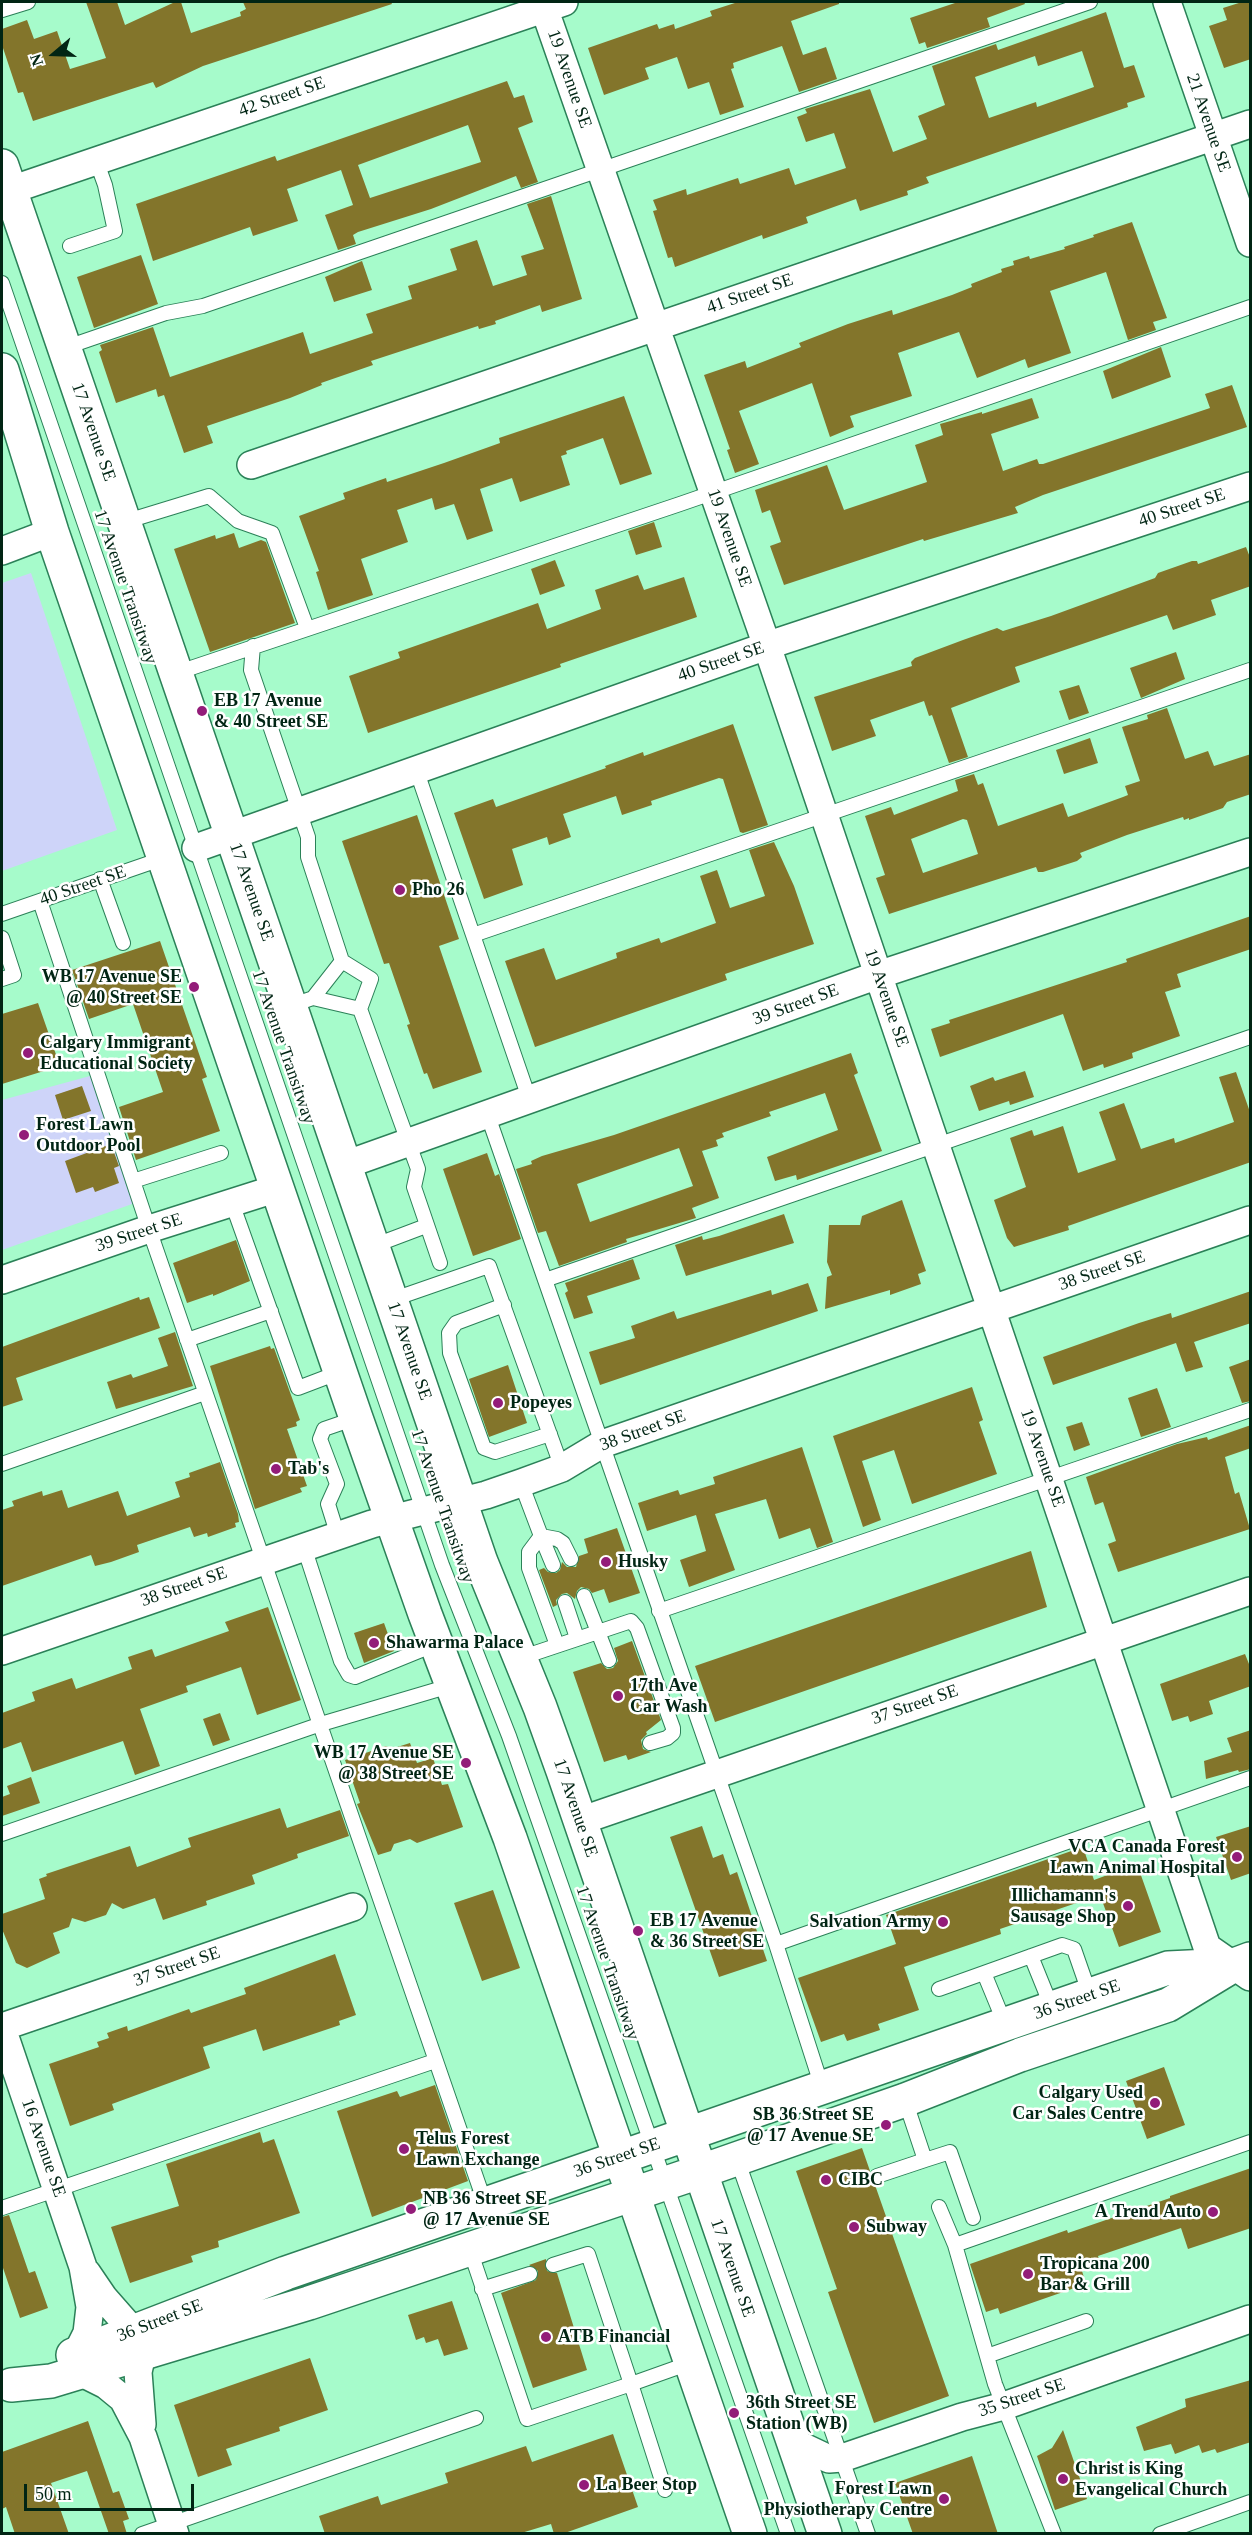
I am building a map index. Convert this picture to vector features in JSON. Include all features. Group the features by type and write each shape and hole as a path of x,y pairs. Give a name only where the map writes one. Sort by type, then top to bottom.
{"main road":[{"name":"17 Avenue SE","path":"4,183 64,348 231,836 301,1002 345,1165 391,1300 481,1562 520,1658 580,1821 825,2534"},
{"path":"2,370 52,532 340,1372 436,1644 510,1838 750,2534"},
{"name":"36 Street SE","path":"137,2342 286,2273 1168,1968 1245,1967"},
{"name":"36 Street SE","path":"6,2387 51,2381 79,2362 137,2342 470,2249 699,2172 905,2100 1020,2055 1168,2005 1245,1967"}],"street":[{"name":"21 Avenue SE","path":"1167,2 1212,138 1251,243"},
{"name":"19 Avenue SE","path":"550,4 600,169 767,646 1207,1947 1245,1967"},
{"name":"42 Street SE","path":"4,183 96,160 550,4"},
{"name":"41 Street SE","path":"251,465 1251,124"},
{"name":"40 Street SE","path":"196,848 767,646 1251,486"},
{"path":"2,550 52,532"},
{"name":"39 Street SE","path":"345,1165 488,1116 878,975 1251,852"},
{"name":"39 Street SE","path":"2,1280 148,1228 278,1188"},
{"name":"38 Street SE","path":"2,1651 304,1546 521,1483 562,1468 602,1444 1251,1220"},
{"name":"37 Street SE","path":"580,1821 1251,1591"},
{"name":"37 Street SE","path":"2,2028 352,1907"},
{"name":"16 Avenue SE","path":"2,2028 83,2267 90,2307 87,2333 79,2362"},
{"name":"16 Avenue SE","path":"83,2267 137,2342"},
{"name":"35 Street SE","path":"842,2458 962,2416 1004,2406 1251,2319"},
{"path":"137,2342 143,2437"},
{"path":"79,2362 123,2399 143,2437 174,2528"},
{"path":"793,2442 829,2459 842,2458"}],"lane":[{"path":"2,10 28,2"},
{"path":"64,348 166,313 203,306 1090,2"},
{"path":"70,246 115,231 105,185 96,160"},
{"name":"17 Avenue Transitway","path":"2,283 455,1599 509,1736 628,2081 667,2182 788,2534"},
{"path":"176,673 1251,307"},
{"path":"124,523 209,496 238,521 272,533 308,628"},
{"path":"253,646 251,670 308,837 308,856 342,961 371,979 360,1009 418,1168 414,1187 440,1263"},
{"path":"473,935 1251,670"},
{"path":"416,769 530,1101"},
{"name":"40 Street SE","path":"2,914 164,858"},
{"path":"100,879 123,943"},
{"path":"40,901 148,1228 485,2203"},
{"path":"2,938 14,975 2,979"},
{"path":"301,1002 342,961"},
{"path":"301,1002 360,1009"},
{"path":"545,1280 1251,1037"},
{"path":"488,1116 658,1611 776,1944 822,2088"},
{"path":"134,1181 221,1153"},
{"path":"232,1203 298,1388 340,1372"},
{"path":"373,1246 426,1226"},
{"path":"391,1300 489,1266 562,1468"},
{"path":"504,1305 456,1323 449,1333 450,1353 484,1448 495,1452 550,1434"},
{"path":"187,1341 271,1311"},
{"path":"2,1464 205,1393"},
{"path":"658,1611 1251,1410"},
{"path":"338,1536 328,1504 337,1484 320,1439 324,1429 356,1418"},
{"path":"521,1483 553,1565"},
{"path":"541,1536 557,1539 563,1543 571,1559"},
{"path":"541,1536 529,1552 530,1568 557,1645"},
{"path":"304,1546 341,1661 349,1675 355,1677 436,1644"},
{"path":"584,1596 609,1660"},
{"path":"565,1602 577,1638"},
{"path":"520,1658 598,1630 631,1621 637,1628 673,1728 673,1733 667,1738 650,1743"},
{"path":"2,1834 321,1724 453,1685"},
{"path":"776,1944 1251,1778"},
{"path":"939,1989 1062,1945 1069,1945 1074,1949 1090,1995"},
{"path":"1031,1956 1052,2008"},
{"path":"984,1973 1005,2024"},
{"path":"2,2208 435,2061"},
{"path":"905,2100 925,2160"},
{"path":"955,2245 1251,2142"},
{"path":"877,2176 950,2152 973,2218"},
{"path":"737,2158 868,2534"},
{"path":"939,2207 955,2245 1004,2406 1054,2534"},
{"path":"470,2249 527,2419 690,2363"},
{"path":"553,2265 588,2254 665,2490"},
{"path":"482,2289 530,2274"},
{"path":"987,2356 1086,2321"},
{"path":"142,2534 174,2528 476,2418"},
{"path":"1160,2534 1251,2502"}],"shaded area":[{"path":"31,573 117,830 2,871 2,583"},
{"path":"90,1076 135,1203 2,1250 2,1100"}],"building":[{"path":"86,2 117,2 125,25 175,2 181,2 191,33 241,16 240,12 246,9 243,2 391,2 392,4 203,66 156,88 153,82 33,121 23,92 18,93 2,45 2,29 27,20 34,39 57,31 70,69 106,58"},
{"path":"738,2 839,2 839,4 791,21 803,55 826,47 837,79 799,92 782,46 733,63 734,68 731,69 744,107 720,115 709,82 688,89 677,57 645,68 649,79 604,95 588,48 657,24 659,29 674,24 675,29 712,16 710,11"},
{"path":"958,2 1024,2 1025,4 987,18 990,27 927,48 925,42 919,44 910,18"},
{"path":"1242,2 1251,2 1251,59 1224,68 1209,26 1227,20 1223,8"},
{"path":"1106,12 1124,68 1134,65 1145,97 1127,103 1128,107 926,177 929,183 907,191 908,195 860,211 856,199 806,217 808,223 763,239 762,235 675,267 672,257 668,258 653,211 657,210 653,200 686,189 687,195 738,178 740,184 789,168 795,185 846,168 834,133 806,142 797,117 807,113 805,109 870,89 893,152 927,139 918,116 945,105 932,66 996,44 998,50","holes":["1082,51 1094,87 1037,107 1036,102 989,118 975,77 1035,56 1038,66"]},
{"path":"507,81 514,98 524,95 533,122 518,128 538,182 521,188 516,176 431,209 358,232 353,235 356,244 338,250 325,215 353,205 341,170 287,189 298,221 253,236 250,227 153,261 136,204 275,156 277,161","holes":["468,125 481,162 370,198 358,165"]},
{"path":"551,196 582,299 542,312 540,305 495,321 496,324 479,329 478,326 371,361 373,365 321,383 322,385 290,398 207,426 213,443 184,453 164,395 158,397 156,389 116,403 99,352 102,350 100,345 153,327 170,377 303,332 310,354 373,333 366,314 412,299 408,286 457,270 450,249 477,240 493,286 527,275 521,256 544,249 527,204"},
{"path":"1132,222 1167,318 1153,322 1156,330 1128,340 1106,272 1050,291 1071,353 1028,368 1025,359 977,378 959,332 898,353 912,396 850,416 854,427 830,437 812,383 739,411 759,464 735,473 727,450 730,449 704,375 745,361 747,368 801,347 799,343 848,324 892,310 893,315 952,295 972,287 971,284 1002,272 1001,269 1014,265 1013,261 1029,256 1030,259 1065,249 1064,247 1094,237 1093,235"},
{"path":"141,255 158,304 94,328 77,277"},
{"path":"362,261 372,290 334,302 325,277"},
{"path":"1161,347 1171,377 1112,399 1103,371"},
{"path":"1232,385 1247,427 1043,495 1015,507 1018,513 924,541 923,539 784,585 770,546 781,542 770,510 762,513 755,490 827,465 844,510 927,482 915,445 943,435 940,424 1032,398 1039,418 991,434 1003,471 1037,459 1039,464 1043,464 1210,408 1205,394"},
{"path":"624,396 652,474 620,485 603,438 566,451 567,454 561,456 570,485 520,502 512,478 480,489 493,531 467,540 454,504 435,510 432,498 397,510 408,542 361,559 373,595 328,610 316,572 319,571 299,516 345,499 343,493 386,478 387,482 444,463 500,443 499,438"},
{"path":"654,522 662,547 636,555 628,531"},
{"path":"234,533 239,548 261,540 266,542 295,623 210,652 174,549 215,535 216,539"},
{"path":"1246,547 1251,560 1251,586 1211,600 1216,615 1173,630 1167,615 1015,667 1020,682 951,708 968,757 949,763 932,715 929,716 924,701 870,720 876,736 832,751 814,697 912,666 911,662 915,658 997,628 1003,631 1051,616 1155,578 1158,573 1192,561 1197,561 1198,564"},
{"path":"555,560 565,586 540,595 531,569"},
{"path":"638,575 644,590 684,577 697,617 560,664 561,667 368,733 349,676 400,658 398,652 538,603 547,629 601,609 595,590"},
{"path":"1176,652 1185,679 1141,698 1130,668"},
{"path":"1079,685 1089,713 1069,720 1059,691"},
{"path":"1167,708 1185,759 1208,751 1214,766 1251,754 1251,794 1227,802 1223,808 1189,820 1189,818 1184,820 1183,817 1080,853 1082,857 1077,861 1043,872 1038,872 1036,867 889,914 876,878 885,875 865,816 891,807 894,815 958,791 955,780 974,774 978,785 983,783 998,826 1063,803 1068,817 1128,795 1125,786 1140,781 1122,727 1148,719 1147,715","holes":["963,819 967,820 978,854 923,873 911,839"]},
{"path":"733,724 768,825 740,832 723,779 719,778 651,801 652,805 622,815 616,796 563,814 571,837 549,845 547,837 512,849 523,885 484,899 454,813 493,799 496,807 606,768 605,766 643,752 644,756"},
{"path":"1090,738 1098,763 1064,774 1056,750"},
{"path":"417,815 459,939 439,946 482,1072 433,1089 427,1073 424,1074 389,963 384,964 342,841"},
{"path":"774,842 794,886 814,944 725,974 727,980 535,1047 505,961 544,948 556,980 617,958 616,953 659,938 661,943 716,923 700,876 717,870 730,908 765,896 749,850"},
{"path":"1251,916 1251,949 1177,974 1181,987 1165,992 1180,1036 1132,1053 1133,1058 1104,1068 1103,1064 1083,1071 1063,1014 940,1057 931,1029 950,1023 949,1020 1127,962 1126,959"},
{"path":"160,941 207,1077 202,1079 220,1131 136,1160 119,1107 163,1092 133,1004 89,1019 72,970"},
{"name":"Calgary Immigrant Educational Society","path":"38,1003 60,1066 2,1084 2,1014"},
{"path":"851,1053 858,1073 854,1075 882,1151 797,1180 796,1175 775,1181 767,1157 838,1130 825,1093 769,1112 771,1116 722,1133 724,1137 716,1140 718,1146 702,1151 719,1198 692,1208 696,1218 626,1239 627,1242 559,1266 546,1231 538,1233 516,1169 532,1164 531,1161 542,1156 614,1135","holes":["679,1148 693,1186 590,1222 577,1184"]},
{"path":"1025,1071 1034,1097 1010,1105 1009,1101 979,1111 970,1086 993,1077 995,1081"},
{"path":"1236,1072 1251,1115 1251,1162 1068,1226 1069,1230 1014,1247 1007,1238 994,1200 1026,1187 1010,1138 1032,1130 1034,1136 1063,1126 1078,1173 1116,1160 1099,1112 1124,1103 1141,1149 1174,1138 1175,1143 1234,1122 1219,1077"},
{"path":"82,1086 91,1111 63,1120 55,1095"},
{"path":"111,1144 119,1166 114,1168 119,1183 95,1192 93,1187 76,1193 65,1161"},
{"path":"487,1153 495,1176 499,1174 521,1239 473,1256 443,1169"},
{"path":"902,1200 926,1271 918,1274 921,1284 890,1295 890,1290 825,1309 827,1277 832,1275 827,1262 829,1225 860,1225 862,1216"},
{"path":"784,1214 794,1243 686,1276 675,1245 702,1236 703,1240 719,1236"},
{"path":"236,1240 250,1281 213,1296 213,1294 187,1303 173,1263"},
{"path":"633,1259 640,1279 587,1296 593,1313 574,1319 565,1293 568,1291 565,1283"},
{"path":"808,1283 818,1311 600,1385 589,1352 635,1338 631,1326 674,1311 677,1319 771,1290 772,1295"},
{"path":"1251,1291 1251,1323 1194,1342 1203,1367 1186,1372 1176,1343 1053,1385 1043,1357 1139,1323 1171,1313 1172,1318"},
{"path":"139,1297 140,1300 149,1297 160,1328 16,1378 23,1400 2,1407 2,1347"},
{"path":"175,1332 193,1386 116,1409 107,1382 131,1374 133,1378 168,1366 158,1338"},
{"path":"270,1346 271,1349 274,1348 300,1420 296,1422 297,1426 287,1429 307,1486 300,1488 302,1492 255,1509 210,1366"},
{"path":"1251,1359 1251,1401 1242,1403 1229,1367"},
{"name":"Popeyes","path":"508,1365 527,1423 489,1437 469,1379"},
{"path":"972,1387 983,1420 979,1422 997,1474 912,1504 894,1450 862,1461 881,1520 863,1527 833,1436"},
{"path":"1157,1388 1171,1427 1141,1437 1128,1398"},
{"path":"1082,1422 1090,1445 1074,1451 1066,1427"},
{"path":"1251,1425 1251,1448 1225,1457 1235,1494 1239,1492 1250,1529 1118,1572 1108,1544 1116,1541 1103,1502 1095,1505 1086,1477 1177,1444 1207,1437 1208,1440"},
{"path":"802,1447 833,1542 817,1548 810,1528 779,1539 766,1499 715,1514 735,1570 689,1587 680,1560 706,1551 696,1515 647,1531 638,1503 678,1490 680,1495 715,1484 713,1477"},
{"path":"220,1462 238,1514 239,1522 235,1523 236,1527 208,1537 207,1533 194,1537 190,1527 137,1545 139,1552 111,1562 95,1566 91,1555 2,1586 2,1510 14,1506 12,1501 42,1491 43,1496 62,1490 68,1508 118,1491 127,1516 180,1497 175,1482 190,1477 189,1473"},
{"path":"617,1528 640,1593 609,1603 604,1589 592,1593 589,1589 581,1587 575,1599 567,1593 562,1594 556,1600 557,1605 553,1607 539,1570 544,1568 548,1572 556,1573 560,1570 562,1562 567,1567 576,1567 579,1556 588,1553 584,1539"},
{"path":"1031,1551 1047,1607 715,1722 695,1666"},
{"path":"268,1607 301,1700 257,1715 241,1667 186,1686 188,1692 140,1709 160,1766 135,1775 123,1741 32,1772 21,1742 2,1749 2,1713 35,1701 32,1692 72,1678 76,1689 132,1669 128,1657 152,1649 155,1657 229,1631 225,1622"},
{"name":"Shawarma Palace","path":"384,1623 394,1651 364,1663 354,1633"},
{"name":"17th Ave Car Wash","path":"632,1641 661,1720 646,1732 647,1734 641,1740 643,1749 651,1752 628,1760 626,1755 604,1762 573,1672 601,1663 607,1669 613,1668 618,1661 614,1648"},
{"path":"1245,1654 1251,1669 1251,1686 1209,1701 1213,1714 1190,1722 1188,1716 1172,1721 1160,1684"},
{"path":"220,1713 230,1740 213,1746 203,1719"},
{"path":"1251,1730 1251,1769 1239,1772 1238,1770 1206,1779 1204,1761 1232,1752 1227,1738"},
{"path":"410,1743 417,1763 433,1758 442,1785 448,1784 463,1827 417,1843 410,1839 394,1844 391,1851 378,1855 357,1804 360,1803 345,1760 386,1746 391,1749"},
{"path":"31,1777 40,1803 2,1816 2,1797 10,1794 7,1786"},
{"path":"280,1808 287,1828 340,1810 349,1836 297,1854 298,1858 252,1875 255,1884 206,1901 207,1905 163,1920 155,1898 123,1909 112,1903 106,1915 85,1922 72,1918 69,1927 53,1933 60,1953 27,1968 16,1963 2,1929 2,1914 45,1899 39,1879 47,1876 46,1874 130,1846 137,1867 191,1847 188,1838"},
{"path":"702,1826 713,1858 723,1854 730,1875 737,1872 767,1961 719,1977 670,1837"},
{"name":"VCA Canada Forest Lawn Animal Hospital","path":"1251,1826 1251,1873 1231,1880 1216,1837"},
{"path":"1083,1847 1094,1880 1137,1864 1161,1932 1119,1947 1100,1895 1000,1929 1001,1934 904,1967 919,2010 878,2024 880,2030 847,2041 844,2034 821,2042 798,1978 896,1944 886,1915"},
{"path":"493,1890 520,1968 482,1981 454,1903"},
{"path":"335,1954 356,2015 339,2021 340,2025 263,2051 256,2029 203,2047 210,2068 112,2104 114,2110 70,2126 49,2064 99,2047 97,2042 109,2038 107,2033 127,2026 128,2031 189,2009 191,2013 246,1994 244,1988"},
{"name":"Calgary Used Car Sales Centre","path":"1164,2067 1185,2125 1147,2139 1126,2081"},
{"name":"Telus Forest Lawn Exchange","path":"435,2085 468,2181 372,2217 337,2111 397,2091 400,2097"},
{"path":"260,2132 263,2143 274,2139 300,2213 218,2241 219,2247 191,2256 193,2262 130,2283 111,2227 179,2206 166,2164"},
{"path":"862,2148 870,2171 869,2179 875,2185 949,2396 874,2423 828,2292 837,2289 796,2171"},
{"path":"1251,2168 1251,2228 1188,2249 1181,2228 1098,2256 1101,2266 1082,2271 1086,2284 1000,2314 998,2308 986,2312 970,2264 1067,2230 1068,2233"},
{"path":"9,2215 29,2273 35,2271 48,2308 20,2318 2,2265 2,2217"},
{"name":"ATB Financial","path":"546,2259 547,2271 557,2273 587,2370 533,2388 501,2293 536,2280 538,2271 529,2265"},
{"path":"452,2301 468,2349 444,2356 438,2339 426,2343 424,2337 416,2340 408,2315"},
{"path":"310,2358 328,2410 279,2427 280,2431 226,2449 232,2465 198,2477 174,2405"},
{"path":"1251,2380 1251,2442 1217,2453 1215,2449 1202,2453 1199,2445 1175,2454 1171,2444 1144,2451 1136,2427 1186,2407 1185,2399"},
{"path":"88,2421 113,2493 119,2491 129,2519 123,2521 127,2534 109,2534 87,2471 51,2483 69,2534 15,2534 6,2507 2,2509 2,2452"},
{"name":"Christ is King Evangelical Church","path":"1063,2430 1087,2499 1055,2510 1037,2456 1052,2448"},
{"path":"613,2434 638,2507 562,2534 554,2534 551,2524 518,2534 325,2534 319,2516 378,2496 381,2505 448,2483 445,2473 526,2446 532,2462"},
{"name":"Forest Lawn Physiotherapy Centre","path":"972,2456 998,2534 913,2534 895,2483"}],"place":[{"name":"EB 17 Avenue & 40 Street SE","path":"202,711"},
{"name":"Pho 26","path":"400,890"},
{"name":"WB 17 Avenue SE @ 40 Street SE","path":"194,987"},
{"name":"Calgary Immigrant Educational Society","path":"28,1053"},
{"name":"Forest Lawn Outdoor Pool","path":"24,1135"},
{"name":"Popeyes","path":"498,1403"},
{"name":"Tab's","path":"276,1469"},
{"name":"Husky","path":"606,1562"},
{"name":"Shawarma Palace","path":"374,1643"},
{"name":"17th Ave Car Wash","path":"618,1696"},
{"name":"WB 17 Avenue SE @ 38 Street SE","path":"466,1763"},
{"name":"VCA Canada Forest Lawn Animal Hospital","path":"1237,1857"},
{"name":"Illichamann's Sausage Shop","path":"1128,1906"},
{"name":"Salvation Army","path":"943,1922"},
{"name":"EB 17 Avenue & 36 Street SE","path":"638,1931"},
{"name":"Calgary Used Car Sales Centre","path":"1155,2103"},
{"name":"SB 36 Street SE @ 17 Avenue SE","path":"886,2125"},
{"name":"Telus Forest Lawn Exchange","path":"404,2149"},
{"name":"CIBC","path":"826,2180"},
{"name":"NB 36 Street SE @ 17 Avenue SE","path":"411,2209"},
{"name":"A Trend Auto","path":"1213,2212"},
{"name":"Subway","path":"854,2227"},
{"name":"Tropicana 200 Bar & Grill","path":"1028,2274"},
{"name":"ATB Financial","path":"546,2337"},
{"name":"36th Street SE Station (WB)","path":"734,2413"},
{"name":"Christ is King Evangelical Church","path":"1063,2479"},
{"name":"La Beer Stop","path":"584,2485"},
{"name":"Forest Lawn Physiotherapy Centre","path":"944,2499"}]}
